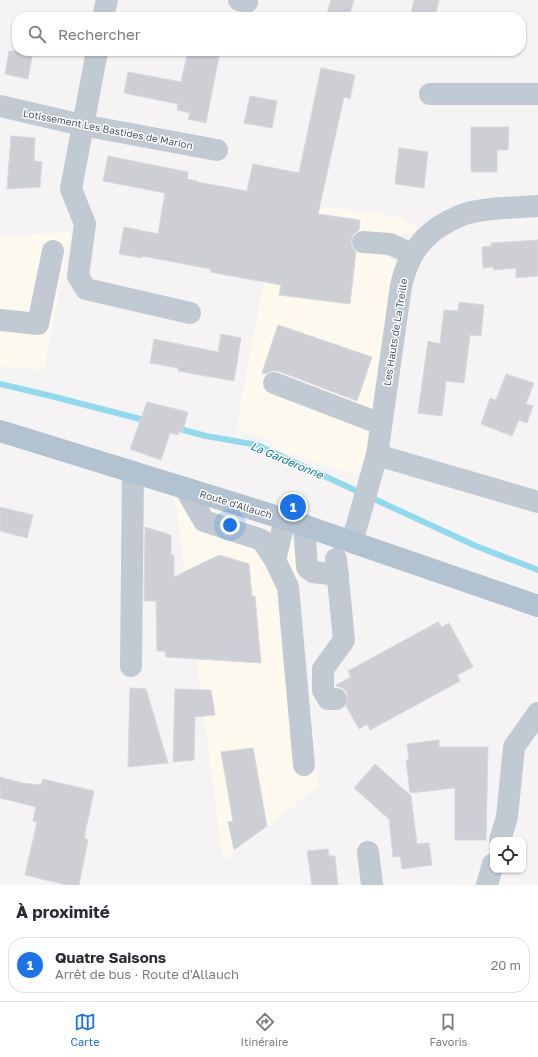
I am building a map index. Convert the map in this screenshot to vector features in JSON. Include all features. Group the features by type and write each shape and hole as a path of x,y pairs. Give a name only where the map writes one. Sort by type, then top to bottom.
{"main road":[{"name":"Route d'Allauch","path":"0,431 294,522 538,606"}],"street":[{"path":"104,12 107,0"},
{"path":"96,56 71,189 85,224 78,276 86,289 190,313"},
{"path":"430,94 538,94"},
{"name":"Lotissement Les Bastides de Marion","path":"0,106 82,125 217,150"},
{"name":"Les Hauts de La Treille","path":"352,542 377,455 401,286 404,271 412,254 421,242 442,226 462,215 486,210 538,206"},
{"path":"363,242 390,244 412,254"},
{"path":"0,320 38,324 53,251"},
{"path":"274,383 381,424"},
{"path":"377,455 538,502"},
{"path":"131,666 133,472"},
{"path":"185,488 204,521 262,540 275,560 288,587 304,765"},
{"path":"275,560 294,522"},
{"path":"294,522 306,567 313,572 337,568 344,640 323,669 323,690 328,699 336,700"},
{"path":"501,837 507,817 514,747 538,713"},
{"path":"368,852 372,885"},
{"path":"487,885 490,873"}],"shaded area":[{"path":"279,201 402,217 420,231 391,237 388,256 396,263 390,285 368,447 357,476 273,448 272,442 236,428"},
{"path":"71,232 44,370 0,366 0,236"},
{"path":"175,497 294,538 318,787 223,861"}],"building":[{"path":"331,0 354,0 350,12 327,12"},
{"path":"414,0 439,0 436,12 411,12"},
{"path":"9,51 12,51 12,56 32,56 28,79 5,74"},
{"path":"187,56 219,56 206,123 188,119 190,113 177,110 178,104 124,93 128,72 181,82"},
{"path":"321,68 355,75 350,99 344,97 318,214 360,220 359,230 353,235 351,241 352,247 356,252 350,304 279,295 281,285 210,272 211,269 142,256 142,258 119,254 124,227 158,234 165,193 103,181 108,156 188,172 187,179 247,191 253,164 299,173"},
{"path":"250,96 277,101 272,128 244,123"},
{"path":"471,127 509,127 508,150 497,150 497,172 471,172"},
{"path":"11,136 35,138 34,161 42,162 40,187 7,189"},
{"path":"399,148 428,152 424,188 395,184"},
{"path":"538,240 538,276 516,278 516,268 494,270 493,267 483,268 482,247 492,246 491,243"},
{"path":"459,302 484,305 481,336 470,335 464,383 446,381 442,416 418,413 428,341 440,344 444,310 458,311"},
{"path":"278,325 372,357 357,401 278,371 272,371 265,374 262,373"},
{"path":"221,334 241,338 234,381 178,371 178,368 150,363 154,339 218,352"},
{"path":"506,374 534,383 526,404 533,406 527,423 519,420 512,436 481,424 490,398 496,400"},
{"path":"147,402 188,412 183,431 180,430 178,435 170,433 161,460 130,449"},
{"path":"0,507 33,515 27,538 0,531"},
{"path":"145,527 171,535 171,555 174,555 174,577 219,555 249,564 252,596 255,596 261,663 166,657 165,651 157,651 156,601 144,601"},
{"path":"438,622 442,627 449,623 473,667 457,675 460,681 370,730 367,724 359,729 346,706 348,699 347,693 343,688 336,685 351,677 348,671"},
{"path":"130,688 146,689 168,763 128,767"},
{"path":"175,689 211,690 215,715 195,717 194,760 173,762"},
{"path":"439,740 439,747 488,747 486,840 455,840 455,788 410,793 406,760 409,760 407,744"},
{"path":"253,748 267,826 234,850 228,822 233,821 221,752"},
{"path":"375,764 411,796 417,844 429,843 432,865 402,869 400,856 393,857 389,819 354,788"},
{"path":"0,777 22,783 41,785 43,779 94,791 84,838 88,840 79,885 67,885 25,875 37,822 33,821 36,807 0,798"},
{"path":"328,849 329,856 335,856 338,885 312,885 307,851"}],"waterway":[{"name":"La Garderonne","path":"0,384 148,421"},
{"name":"La Garderonne","path":"176,428 206,436 257,445 476,546 538,570"}],"place":[{"name":"Quatre Saisons","path":"293,507"}]}
